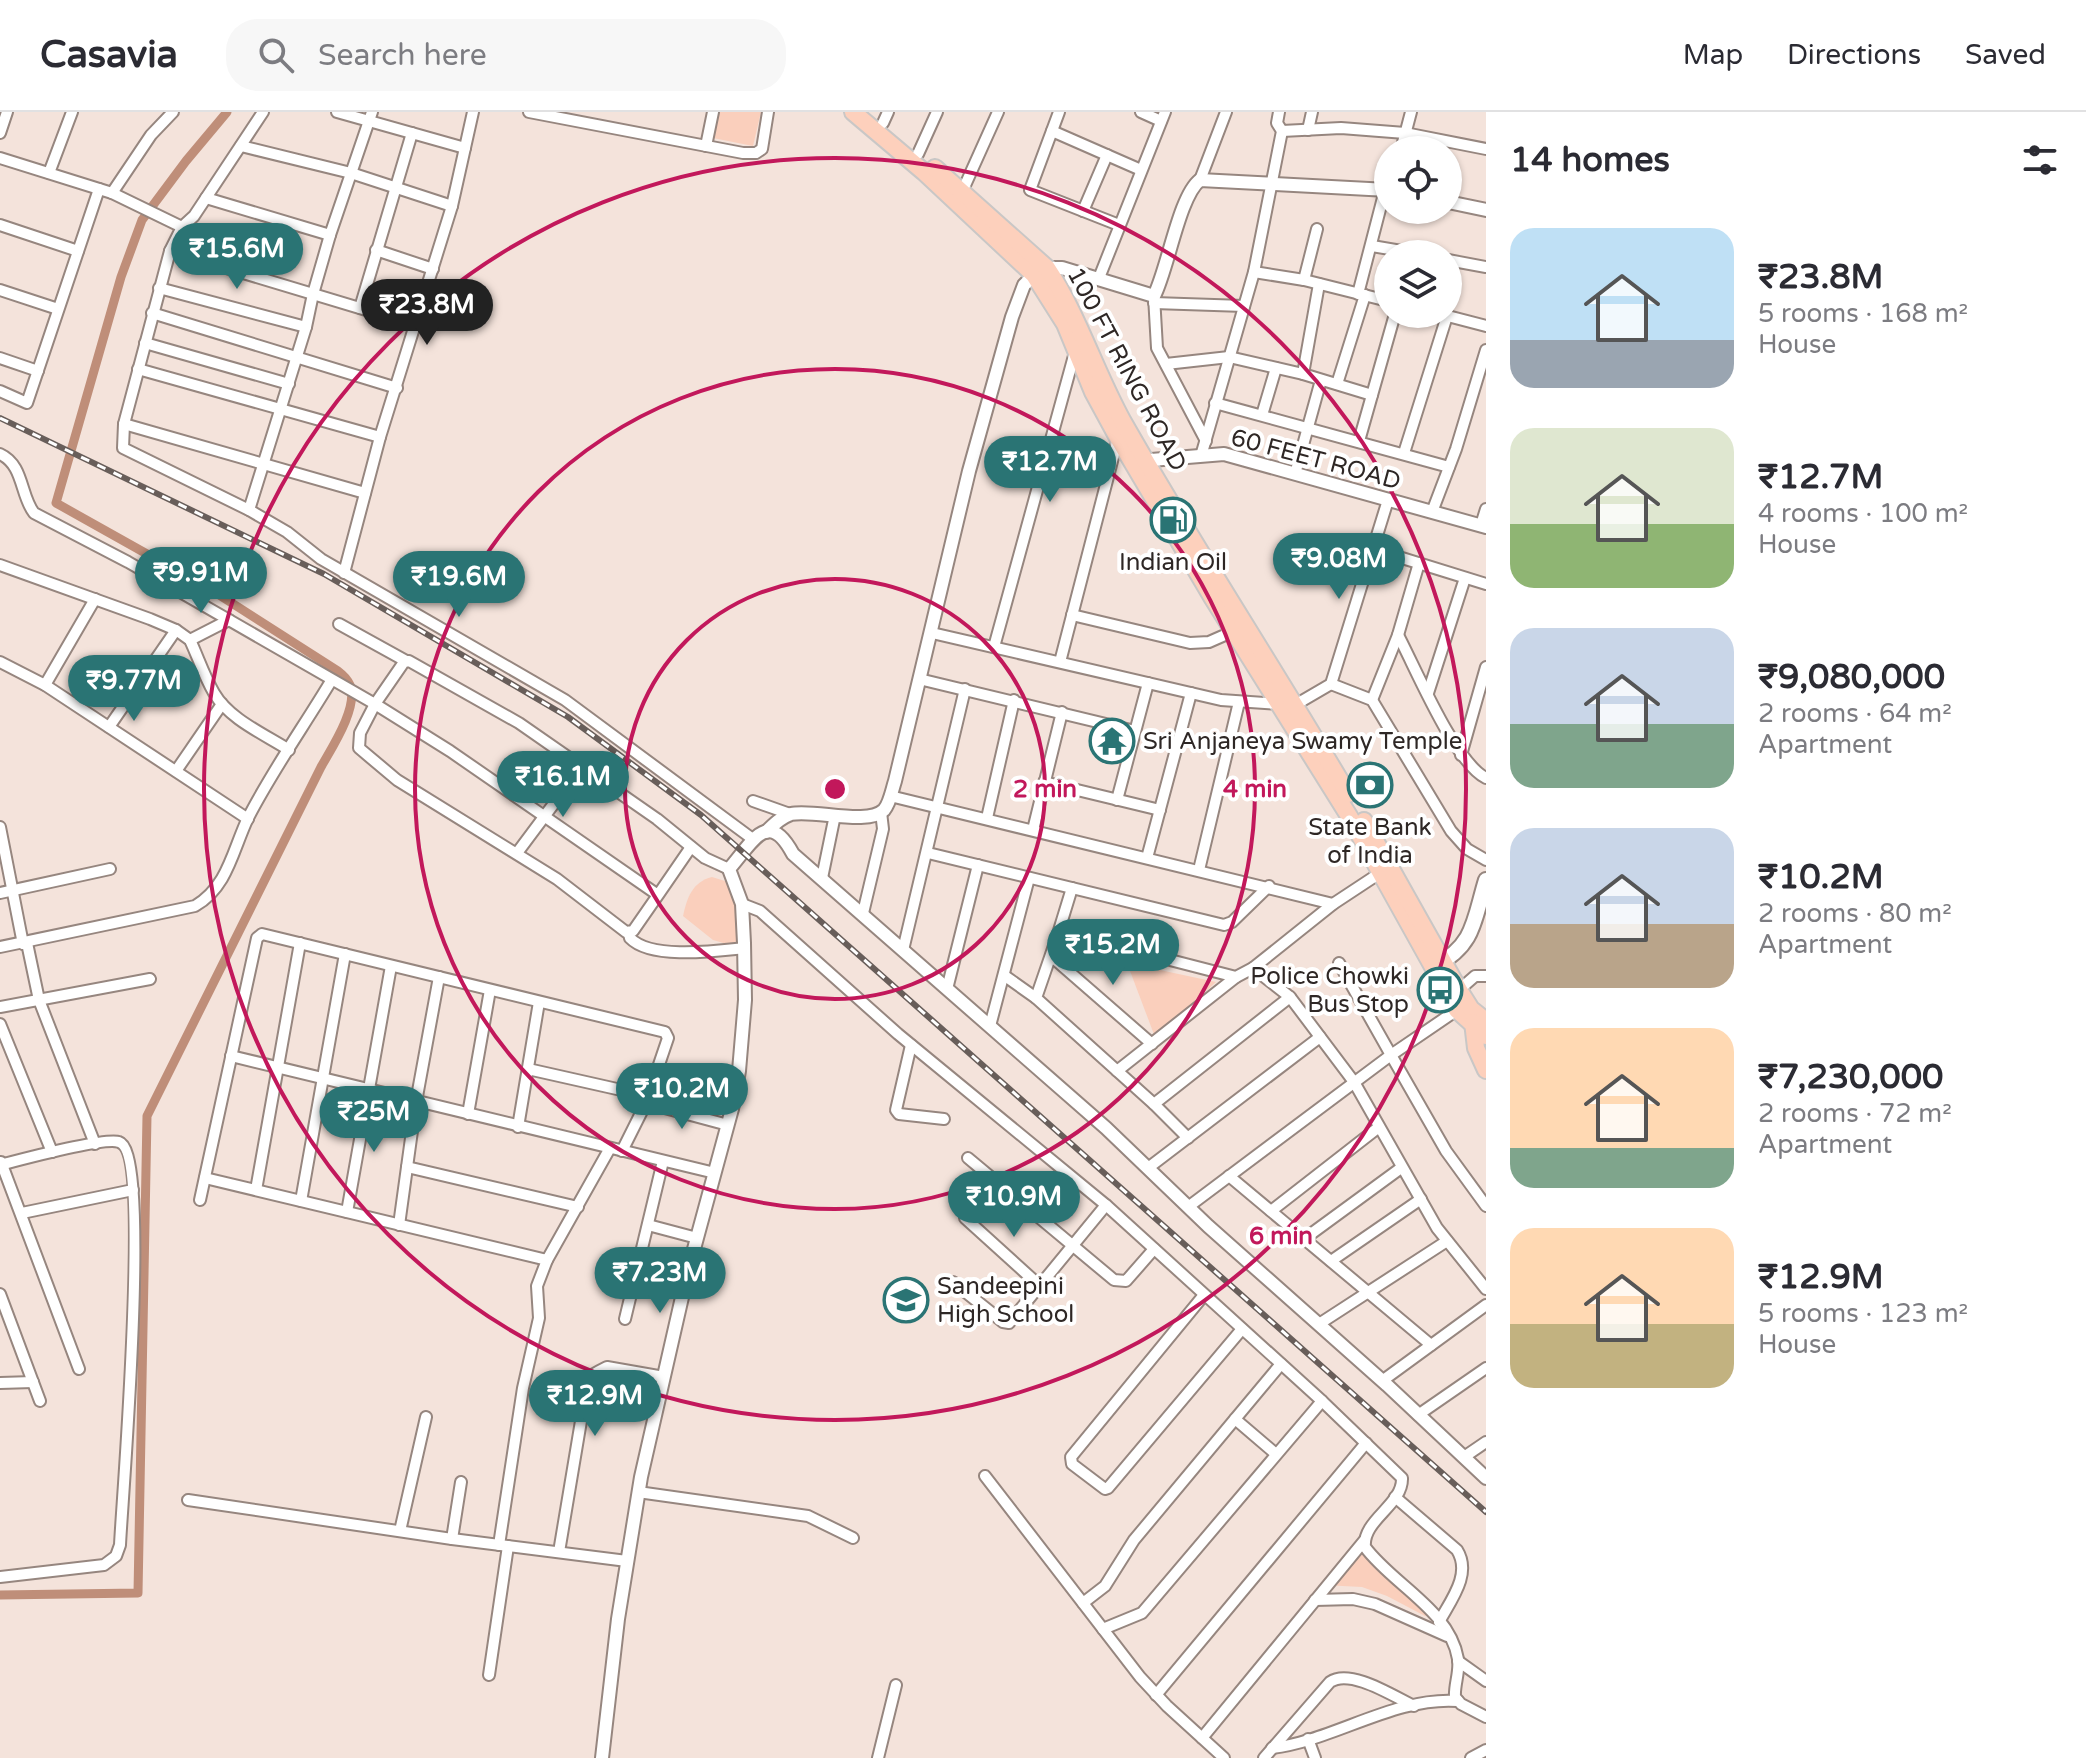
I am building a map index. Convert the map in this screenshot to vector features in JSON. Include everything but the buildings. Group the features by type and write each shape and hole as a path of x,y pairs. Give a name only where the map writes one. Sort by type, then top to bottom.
{"main road":[{"name":"100 FT RING ROAD","path":"853,112 1060,289 1139,461 1234,631 1287,705 1408,895 1438,964 1459,990 1478,1022"},
{"name":"100 FT RING ROAD","path":"870,112 886,118 918,154 962,192 1040,272 1093,392 1118,438 1139,461 1213,576 1380,873 1478,1022"},
{"path":"1438,964 1460,950 1468,940 1486,880"},
{"path":"1478,1022 1476,1048 1486,1070"}],"street":[{"path":"0,133 7,112"},
{"path":"49,173 72,112"},
{"path":"112,193 151,135 173,112"},
{"path":"263,112 194,216 182,227 170,251 124,424 121,444 125,450 249,510 287,532 344,573 565,700 754,840"},
{"path":"337,112 371,117 465,148"},
{"path":"344,573 380,437 452,206 473,112"},
{"path":"529,112 756,153 762,149 768,112"},
{"path":"706,146 713,112"},
{"path":"918,154 937,112"},
{"path":"962,192 998,112"},
{"path":"1059,112 1030,190 1119,225"},
{"path":"1099,278 1163,117 1141,112"},
{"path":"1206,441 1157,348 1154,299 1183,212 1194,185 1200,180 1226,112"},
{"path":"1201,456 1254,272 1282,131 1277,123 1279,112"},
{"path":"1308,130 1312,112"},
{"path":"1404,136 1411,112"},
{"path":"249,510 306,327 330,235 371,117"},
{"path":"1282,131 1341,128 1405,133 1486,149"},
{"path":"1052,131 1141,170"},
{"path":"360,308 412,133"},
{"path":"241,146 351,173 452,206"},
{"path":"1083,211 1107,155"},
{"path":"0,158 112,193 182,227"},
{"path":"1200,180 1374,189"},
{"path":"0,391 27,403 99,189"},
{"path":"206,198 330,235"},
{"path":"1462,205 1486,210"},
{"path":"1337,384 1378,224"},
{"path":"0,225 78,251"},
{"path":"1304,280 1317,229"},
{"path":"376,250 433,269"},
{"path":"170,251 416,325"},
{"path":"1462,263 1486,267"},
{"path":"753,801 790,814 811,812 864,817 886,809 988,398 1024,285 1040,272 1062,268 1154,299 1244,306"},
{"path":"1254,272 1304,280 1374,297"},
{"path":"1303,374 1319,284"},
{"path":"159,288 306,327"},
{"path":"0,290 58,309"},
{"path":"152,313 397,388"},
{"path":"1462,320 1486,326"},
{"path":"1359,441 1391,328"},
{"path":"1404,453 1439,328"},
{"path":"145,343 289,384"},
{"path":"1432,512 1486,350"},
{"path":"994,647 1076,351"},
{"path":"1166,364 1229,357 1303,374 1372,395"},
{"path":"0,358 38,371"},
{"path":"1262,415 1276,368"},
{"path":"138,369 380,437"},
{"path":"1295,474 1321,380"},
{"path":"1215,403 1449,467"},
{"path":"124,424 365,493"},
{"path":"1060,662 1118,438"},
{"path":"0,454 13,463 34,513 128,562 375,704 450,751 658,895"},
{"name":"60 FEET ROAD","path":"1139,461 1224,454 1484,526"},
{"path":"1331,684 1388,500"},
{"path":"1484,526 1486,509"},
{"path":"1373,549 1486,584"},
{"path":"1372,700 1398,635 1419,563"},
{"path":"0,565 176,630 190,640 222,704 289,750"},
{"path":"1428,693 1465,578"},
{"path":"45,685 95,599"},
{"path":"1072,615 1190,643 1209,642 1234,631"},
{"path":"190,640 229,620"},
{"path":"339,624 519,723 582,766 657,819 705,858 729,869 742,904 744,1035 739,1071 638,1492 602,1758"},
{"path":"109,727 176,630"},
{"path":"932,633 1239,702 1287,705 1331,684 1372,700 1451,831 1467,849 1486,860"},
{"path":"1398,635 1461,755 1478,774 1486,778"},
{"path":"406,661 375,704 360,733 359,748 397,780 557,879 629,934 632,942 639,946 667,951 711,952 745,948"},
{"path":"0,662 45,685 248,819"},
{"path":"1461,755 1486,667"},
{"path":"919,679 1135,731"},
{"path":"0,947 25,944 203,902 223,877 248,819 331,681"},
{"path":"1117,800 1148,683"},
{"path":"903,950 965,689"},
{"path":"1147,858 1191,693"},
{"path":"987,818 1014,700"},
{"path":"1199,870 1239,702"},
{"path":"176,771 222,704"},
{"path":"1033,830 1062,712"},
{"path":"517,853 582,766"},
{"path":"1044,782 1160,810"},
{"path":"890,796 1333,904"},
{"path":"863,913 883,829 881,812"},
{"path":"766,832 790,814"},
{"path":"822,878 835,815"},
{"path":"0,827 39,1000 95,1144"},
{"path":"729,869 759,834 771,831 784,837 793,854 1148,1168 1486,1478"},
{"path":"629,934 691,847"},
{"path":"928,853 1224,925 1232,922 1269,886"},
{"path":"947,989 978,865"},
{"path":"0,893 110,869"},
{"path":"1117,1071 1236,977 1253,968 1333,904 1380,873"},
{"path":"990,1026 1029,878"},
{"path":"1036,998 1072,888"},
{"path":"742,904 760,911 911,1045 1106,1205 1402,1478 1401,1489 1364,1541 1202,1738"},
{"path":"200,1200 257,938 262,934 668,1034 647,1100 622,1151"},
{"path":"1057,937 1069,934 1236,977"},
{"path":"256,1190 300,943"},
{"path":"301,1201 345,954"},
{"path":"1051,956 1152,1044"},
{"path":"1339,963 1446,1151 1486,1206"},
{"path":"347,1212 391,966"},
{"path":"1253,968 1290,997 1354,1082 1437,1228 1486,1289"},
{"path":"1005,976 1036,998 1188,1138"},
{"path":"1459,990 1475,976 1486,976"},
{"path":"399,1225 416,1102 439,977"},
{"path":"0,1007 150,979"},
{"path":"468,1114 490,990"},
{"path":"1154,1104 1290,997"},
{"path":"518,1127 539,1002"},
{"path":"1188,1207 1391,1055 1478,1022"},
{"path":"0,1024 52,1152"},
{"path":"1148,1168 1320,1037"},
{"path":"911,1045 896,1110 899,1114 944,1119"},
{"path":"231,1056 715,1173"},
{"path":"528,1069 728,1125"},
{"path":"1271,1211 1379,1127"},
{"path":"0,1577 104,1565 116,1556 120,1545 136,1266 133,1190 127,1154 123,1144 118,1141 1,1163 79,1369"},
{"path":"489,1675 523,1388 539,1318 537,1286 547,1260 610,1148"},
{"path":"968,1158 1114,1280 1123,1282 1154,1249"},
{"path":"625,1319 663,1161"},
{"path":"407,1167 578,1207"},
{"path":"1304,1239 1401,1168"},
{"path":"1229,1176 1431,1345"},
{"path":"205,1178 547,1260"},
{"path":"22,1213 133,1190"},
{"path":"1331,1261 1421,1199"},
{"path":"953,1282 1006,1324 1009,1323 1106,1205"},
{"path":"965,1218 1040,1286"},
{"path":"648,1225 697,1238"},
{"path":"1319,1324 1447,1241"},
{"path":"0,1294 40,1401"},
{"path":"1204,1295 1071,1457 1072,1464 1105,1489 1108,1488 1242,1329"},
{"path":"1382,1381 1486,1305"},
{"path":"1083,1603 1105,1586 1134,1540 1281,1364"},
{"path":"559,1552 581,1421 573,1405 576,1390 580,1384 607,1367 664,1377"},
{"path":"1418,1415 1486,1368"},
{"path":"0,1383 33,1382"},
{"path":"1103,1629 1142,1613 1322,1401"},
{"path":"400,1531 426,1417"},
{"path":"1235,1419 1276,1454"},
{"path":"1464,1457 1486,1442"},
{"path":"1156,1695 1366,1443"},
{"path":"985,1476 1156,1695 1224,1758"},
{"path":"452,1539 461,1482"},
{"path":"638,1492 808,1516 853,1538"},
{"path":"1395,1497 1457,1550 1461,1557 1460,1584 1439,1622"},
{"path":"188,1500 627,1561"},
{"path":"1364,1541 1368,1551 1439,1622 1449,1637 1458,1661 1455,1691 1458,1701"},
{"path":"1315,1600 1353,1599 1375,1604 1449,1637"},
{"path":"1458,1661 1486,1681"},
{"path":"1264,1758 1330,1682 1339,1677 1356,1679 1414,1706"},
{"path":"878,1758 896,1685"},
{"path":"1272,1748 1414,1706 1446,1700 1458,1701 1486,1717"},
{"path":"1308,1739 1315,1758"},
{"path":"1471,1758 1486,1750"}],"shaded area":[{"path":"718,112 761,112 753,146 713,138"},
{"path":"712,877 728,882 731,890 738,922 737,947 713,940 683,916 695,887"},
{"path":"1127,963 1216,982 1155,1037"},
{"path":"1355,1544 1431,1612 1425,1616 1362,1587 1323,1585"}],"waterway":[{"path":"0,1595 138,1593 147,1116 343,728 351,705 350,685 338,671 213,591 56,503 121,277 142,220 227,112"}],"railway":[{"path":"0,418 324,574 568,717 701,815 1486,1512"}],"place":[{"name":"Indian Oil","path":"1173,520"},
{"name":"Sri Anjaneya Swamy Temple","path":"1112,741"},
{"name":"State Bank of India","path":"1370,785"},
{"name":"Police Chowki Bus Stop","path":"1440,990"},
{"name":"Sandeepini High School","path":"906,1300"}]}
